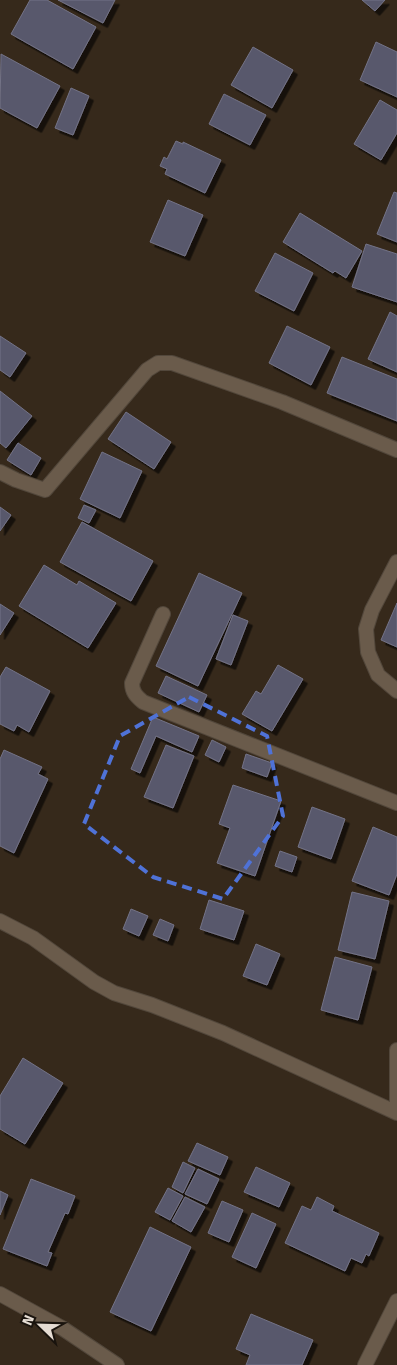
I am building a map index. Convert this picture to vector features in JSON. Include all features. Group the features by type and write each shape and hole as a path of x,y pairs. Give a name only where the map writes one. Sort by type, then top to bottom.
{"street":[{"path":"0,472 45,490 147,370 158,363 172,363 282,402 397,450"},
{"path":"397,562 372,610 366,629 368,652 378,675 397,691"},
{"path":"163,614 132,683 132,690 143,702 397,803"},
{"path":"0,921 33,938 94,982 114,994 152,1005 223,1033 397,1113 397,1050"},
{"path":"0,1294 62,1328 116,1365"},
{"path":"365,1365 397,1301"}],"highlighted area":[{"path":"189,697 267,736 283,816 223,899 153,877 84,824 120,736"}],"building":[{"path":"30,0 47,0 96,27 73,69 11,34"},
{"path":"58,0 115,0 103,23"},
{"path":"362,0 385,0 375,11"},
{"path":"376,42 397,52 397,97 360,80"},
{"path":"253,47 293,70 272,108 231,85"},
{"path":"1,54 60,86 37,128 0,108"},
{"path":"71,88 89,96 73,135 55,128"},
{"path":"224,94 266,115 250,145 209,124"},
{"path":"380,100 397,110 397,133 381,160 354,144"},
{"path":"176,141 183,144 183,142 221,160 205,193 165,174 167,169 160,166 164,157 167,159"},
{"path":"394,192 397,193 397,242 377,234"},
{"path":"168,200 203,215 185,256 150,242"},
{"path":"300,213 362,251 346,278 335,271 333,273 283,242"},
{"path":"366,244 397,254 397,302 352,287"},
{"path":"275,253 313,273 294,311 255,291"},
{"path":"390,312 397,316 397,372 368,359"},
{"path":"287,326 330,347 311,385 269,363"},
{"path":"0,336 26,353 10,377 0,370"},
{"path":"342,357 397,379 397,421 327,393"},
{"path":"0,391 32,416 6,448 0,443"},
{"path":"126,412 171,442 154,469 108,439"},
{"path":"18,443 41,458 31,475 7,460"},
{"path":"102,452 142,471 120,518 80,499"},
{"path":"84,505 96,510 89,523 78,518"},
{"path":"0,507 11,515 0,531"},
{"path":"82,522 153,561 131,601 60,562"},
{"path":"44,565 77,585 79,581 116,603 88,648 19,606"},
{"path":"199,573 242,593 198,686 156,666"},
{"path":"397,603 397,647 381,640"},
{"path":"0,604 14,613 0,635"},
{"path":"233,615 248,621 231,665 216,659"},
{"path":"278,665 303,679 272,731 242,714 256,691 261,694"},
{"path":"6,667 50,691 29,732 17,725 14,731 0,724 0,677"},
{"path":"166,676 207,695 199,712 158,693"},
{"path":"153,717 199,736 192,752 156,736 140,773 131,769"},
{"path":"212,740 226,747 219,762 205,755"},
{"path":"166,745 194,756 173,808 144,797"},
{"path":"4,750 42,767 38,774 48,779 14,853 0,846 0,759"},
{"path":"246,754 272,763 267,777 242,768"},
{"path":"233,785 281,801 255,876 217,863 230,828 219,824"},
{"path":"312,807 345,819 331,859 298,847"},
{"path":"373,827 397,837 397,874 389,895 352,881"},
{"path":"280,851 297,857 292,872 275,866"},
{"path":"352,892 389,901 375,959 338,950"},
{"path":"209,900 244,911 234,940 200,929"},
{"path":"131,909 148,916 139,936 123,929"},
{"path":"160,919 174,925 168,941 153,935"},
{"path":"256,944 280,954 267,985 243,976"},
{"path":"335,957 372,967 358,1020 321,1010"},
{"path":"23,1058 63,1083 25,1144 0,1129 0,1096"},
{"path":"197,1143 228,1157 220,1175 188,1161"},
{"path":"183,1162 195,1168 183,1193 172,1187"},
{"path":"256,1167 290,1183 279,1207 244,1192"},
{"path":"198,1169 219,1179 207,1204 185,1194"},
{"path":"31,1179 75,1196 68,1214 65,1213 48,1252 52,1253 47,1266 3,1249"},
{"path":"168,1188 183,1196 170,1220 155,1212"},
{"path":"0,1191 8,1195 0,1215"},
{"path":"185,1197 205,1207 191,1232 172,1221"},
{"path":"317,1197 334,1206 332,1211 379,1233 369,1256 366,1254 362,1263 351,1258 345,1271 285,1243 302,1206 311,1210"},
{"path":"222,1201 243,1210 229,1242 208,1233"},
{"path":"252,1213 276,1224 256,1268 232,1257"},
{"path":"150,1227 191,1247 151,1331 110,1312"},
{"path":"251,1314 313,1340 302,1365 246,1365 250,1355 236,1349"}]}
